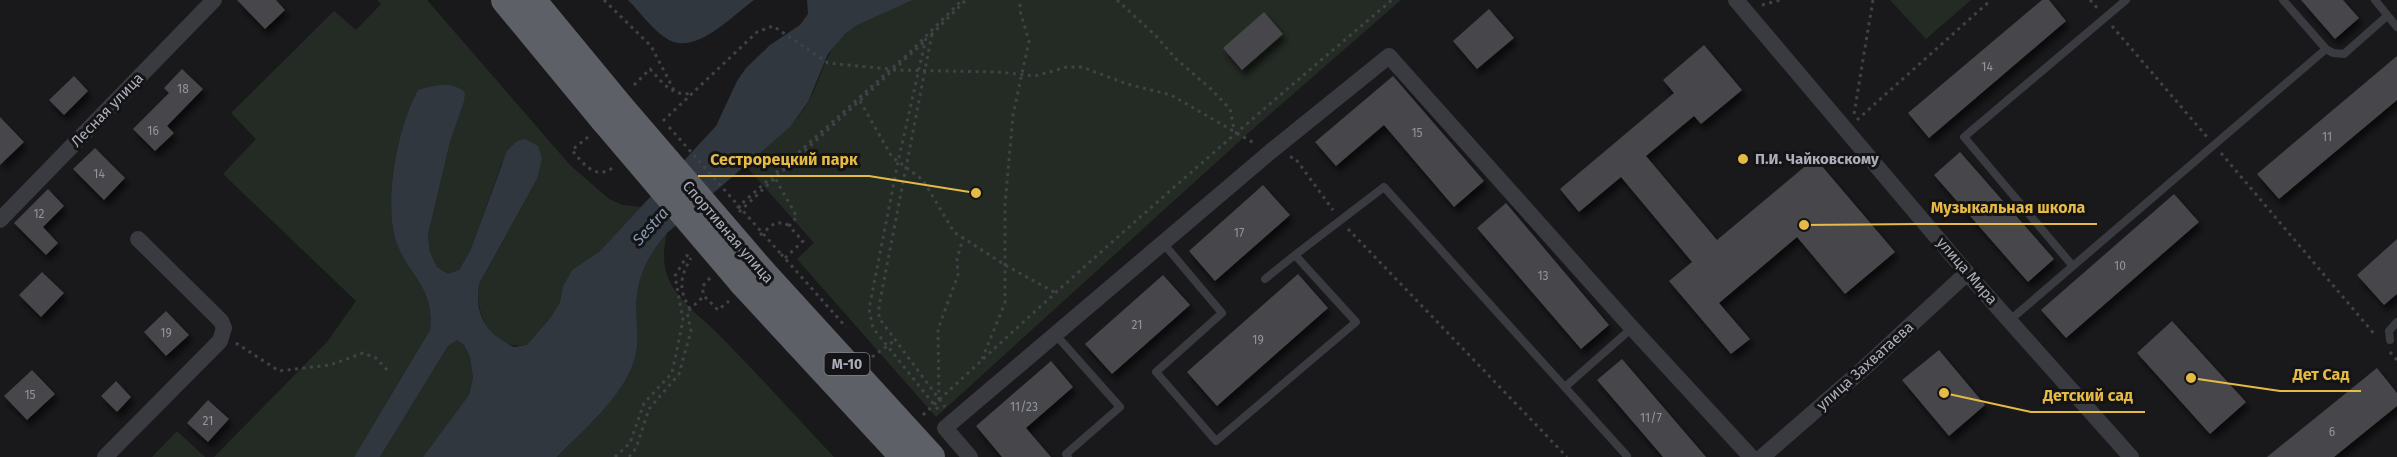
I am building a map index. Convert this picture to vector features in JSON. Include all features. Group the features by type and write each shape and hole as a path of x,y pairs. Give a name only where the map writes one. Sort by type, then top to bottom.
{"highway":[{"name":"Спортивная улица","path":"505,0 612,112 904,457"},
{"name":"Спортивная улица","path":"532,0 612,112"},
{"name":"Спортивная улица","path":"754,277 931,457"}],"street":[{"name":"Лесная улица","path":"0,220 214,0"},
{"name":"улица Мира","path":"1736,0 1967,273 2131,457"},
{"path":"970,457 945,428 952,421 1270,152 1389,56 1750,457"},
{"path":"105,457 220,341 224,328 221,321 138,239"},
{"name":"улица Захватаева","path":"1762,457 1862,370 1967,273"}],"lane":[{"path":"2072,265 1964,137 2126,0"},
{"path":"2283,0 2325,49 2333,53 2344,54 2387,16"},
{"path":"2375,0 2397,27"},
{"path":"2010,320 2325,49"},
{"path":"1265,279 1384,187 1627,456"},
{"path":"1163,243 1222,313 1156,372 1216,441 1356,322 1295,255"},
{"path":"2386,341 2389,331 2397,322"},
{"path":"1565,387 1632,328"},
{"path":"1055,334 1120,407 1065,454 1068,457"}],"path":[{"path":"603,0 651,46 675,92"},
{"path":"952,421 933,405 873,328 869,309 898,162 926,38 964,0"},
{"path":"718,310 754,277 785,258 803,241 789,226 797,217 775,178 964,0"},
{"path":"981,363 1005,303 1005,205 1013,115 1029,41 1020,11 1020,0"},
{"path":"1117,0 1230,109 1236,131"},
{"path":"923,415 1236,131 1392,0"},
{"path":"1763,0 1754,7 1780,0"},
{"path":"1873,0 1854,120 1991,0"},
{"path":"2090,0 2386,341"},
{"path":"583,164 572,150 612,112 650,69 675,92 683,94 693,92 757,32 773,26 828,63 919,71 1035,76 1067,67 1082,67 1127,84 1171,95 1270,152 1295,158 1341,222 1567,457"},
{"path":"932,34 879,306 879,318 952,421"},
{"path":"868,89 892,69"},
{"path":"860,100 892,157 922,180 954,232 1005,265 1056,293"},
{"path":"662,119 754,277"},
{"path":"939,400 939,329 958,274 957,259 963,238"},
{"path":"629,457 636,448 649,409 679,374 692,332 687,312 704,297"},
{"path":"220,341 237,343 279,371 330,365 363,353 376,358 389,372"},
{"path":"872,357 894,341"},
{"path":"2389,351 2397,360"}],"shaded area":[{"path":"377,0 427,0 570,165 609,199 623,205 642,207 600,251 572,270 563,286 560,302 551,317 527,345 503,342 494,337 483,319 478,296 479,284 537,179 502,163 470,251 459,270 448,275 437,267 430,252 428,235 450,142 464,102 418,90 404,122 399,142 391,203 395,238 406,262 424,291 430,315 430,330 354,457 214,457 327,342 356,301 223,174 256,139 231,113 334,11 356,30 381,4"},
{"path":"913,0 1401,0 1253,129 936,417 797,259 814,243 745,165 779,137 801,113 812,95 831,52 844,35 868,19"},
{"path":"1890,0 1971,0 1926,39"},
{"path":"667,233 664,264 674,290 834,457 557,457 600,414 627,377 636,355 636,304 641,277 652,254"},
{"path":"457,340 464,345 470,357 473,378 469,396 423,457 380,457 448,346"},
{"path":"177,431 205,457 152,457"}],"water":[{"path":"628,0 754,0 713,32 691,42 680,43 669,40 658,32"},
{"name":"Sestra","path":"807,0 913,0 857,25 845,34 828,54 808,102 790,127 667,233 652,254 641,277 636,304 637,345 633,364 619,390 589,425 557,457 423,457 469,395 473,378 470,357 464,345 457,340 448,346 380,457 354,457 430,330 428,302 424,291 406,262 395,238 391,203 399,142 404,122 418,90 448,85 465,92 464,102 450,142 428,235 430,252 437,267 448,274 459,270 470,251 507,151 517,141 525,139 538,146 542,158 537,179 479,284 478,295 481,314 489,329 514,347 527,345 551,317 560,302 563,286 572,270 600,251 716,126 737,81 746,68 770,45 800,25 808,14"}],"building":[{"path":"237,0 276,0 285,10 265,29"},
{"path":"2042,0 2049,0 2066,21 1929,138 1908,113"},
{"path":"2301,0 2343,0 2359,18 2335,39"},
{"path":"1489,9 1514,38 1477,69 1453,41"},
{"path":"1264,12 1283,34 1242,70 1223,48"},
{"path":"1704,45 1742,90 1701,124 1694,116 1646,156 1717,240 1815,158 1895,252 1845,294 1797,237 1719,303 1750,339 1731,354 1669,281 1692,262 1621,177 1579,212 1560,189 1674,93 1663,80"},
{"path":"2397,56 2397,100 2279,199 2257,174"},
{"path":"182,69 203,89 167,126 174,133 155,151 133,129 169,93 164,88"},
{"path":"74,76 88,91 64,115 49,100"},
{"path":"1393,76 1484,181 1454,207 1384,125 1336,166 1315,142"},
{"path":"0,117 24,142 0,165"},
{"path":"95,148 125,178 104,200 73,169"},
{"path":"1960,152 2054,259 2028,282 1934,175"},
{"path":"1263,185 1290,215 1215,281 1189,251"},
{"path":"48,189 64,206 43,227 58,243 46,255 14,223"},
{"path":"2174,194 2199,222 2066,338 2041,310"},
{"path":"1506,203 1609,325 1581,349 1477,228"},
{"path":"2397,239 2397,294 2384,305 2357,275"},
{"path":"42,272 64,293 41,317 19,295"},
{"path":"1298,274 1328,308 1217,406 1187,372"},
{"path":"1163,275 1190,305 1112,374 1085,344"},
{"path":"166,311 189,335 166,356 144,332"},
{"path":"2172,321 2246,402 2210,434 2137,353"},
{"path":"1939,350 1985,405 1949,436 1902,380"},
{"path":"1622,359 1706,457 1663,457 1597,380"},
{"path":"1051,361 1073,387 1026,428 1051,457 1002,457 976,426"},
{"path":"2377,368 2397,393 2397,406 2334,457 2267,457"},
{"path":"32,370 55,394 27,420 4,396"},
{"path":"116,381 131,397 117,412 101,396"},
{"path":"208,400 229,419 208,442 187,423"}],"place":[{"name":"П.И. Чайковскому","path":"1743,159"},
{"name":"Сестрорецкий парк","path":"976,193"},
{"name":"Музыкальная школа","path":"1804,225"},
{"name":"Дет Сад","path":"2191,378"},
{"name":"Детский сад","path":"1944,393"}]}
